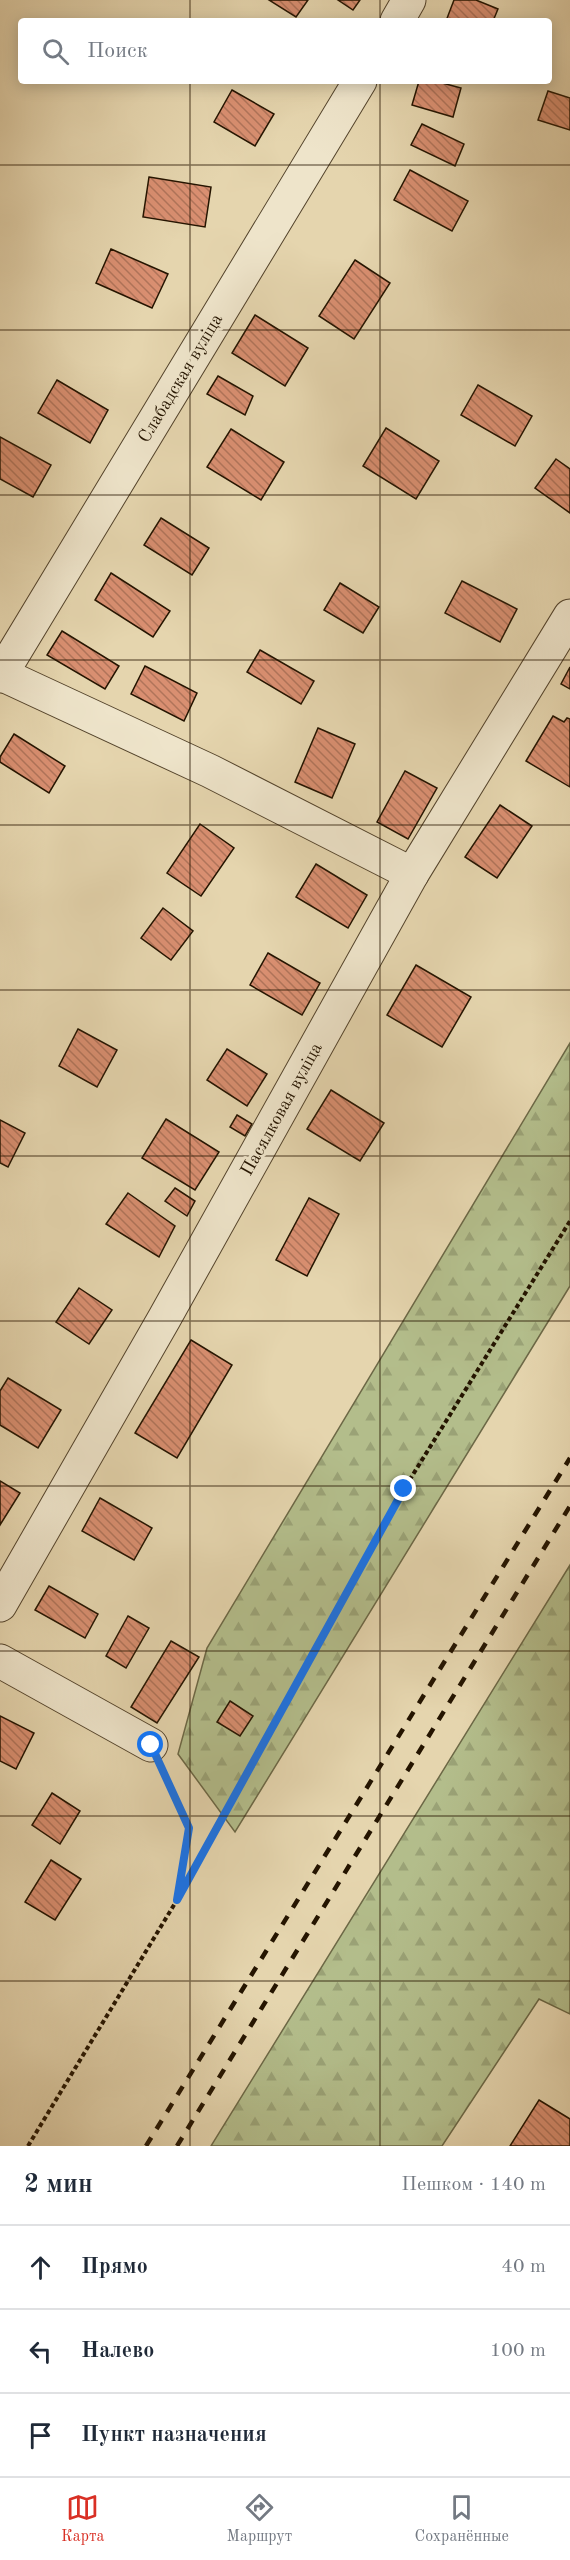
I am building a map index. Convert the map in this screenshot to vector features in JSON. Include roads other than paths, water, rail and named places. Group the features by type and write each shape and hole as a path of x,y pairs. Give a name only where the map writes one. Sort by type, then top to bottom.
{"street":[{"path":"399,18 409,0"},
{"name":"Слабадская вуліца","path":"1,675 358,84"},
{"name":"Пасялковая вуліца","path":"0,1605 165,1319 412,874 570,616"},
{"path":"1,675 210,771 412,874"},
{"path":"0,1661 151,1745"}],"railway":[{"path":"146,2146 570,1458"},
{"path":"177,2146 570,1506"}]}
